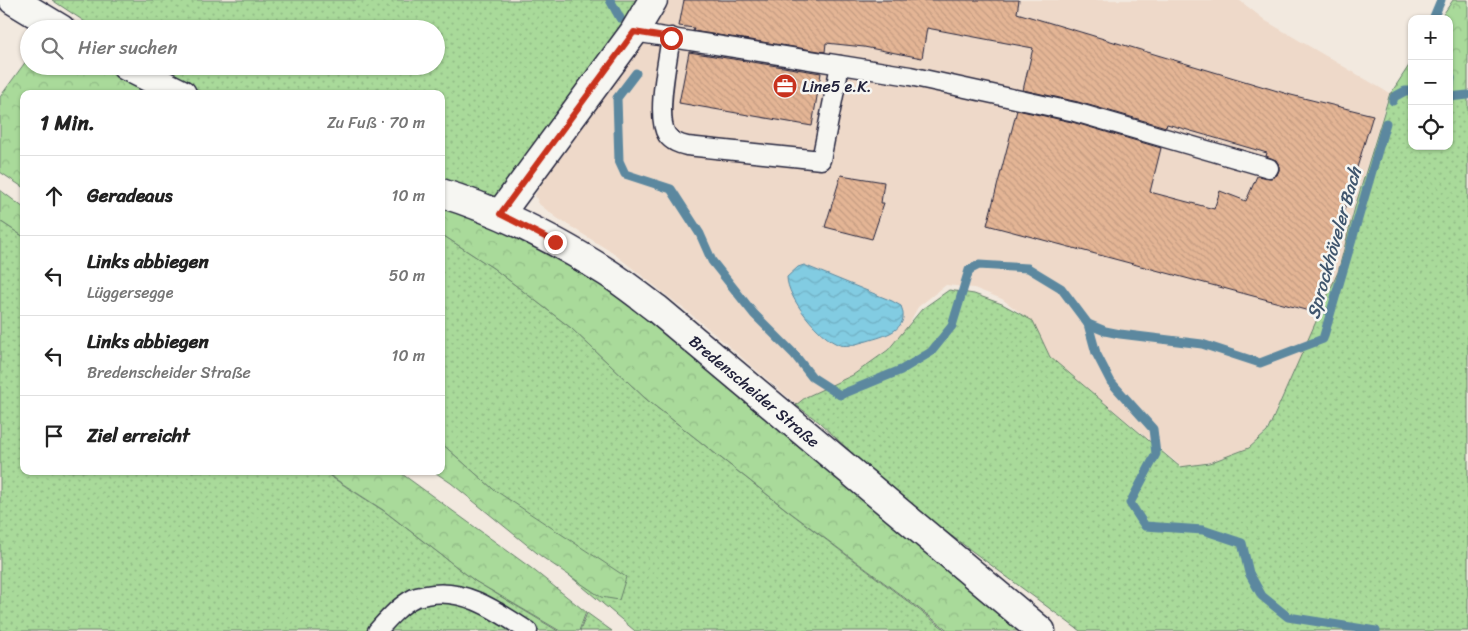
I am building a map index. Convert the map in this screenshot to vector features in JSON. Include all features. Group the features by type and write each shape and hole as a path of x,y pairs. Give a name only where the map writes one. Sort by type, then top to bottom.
{"main road":[{"path":"13,0 45,20"},
{"path":"500,214 634,32 653,0"},
{"path":"144,75 174,90"},
{"name":"Bredenscheider Straße","path":"445,194 500,214 555,242 608,274 657,309 1041,631"}],"lane":[{"path":"634,32 910,76 1075,112 1269,168"},
{"path":"671,38 662,103 663,123 666,134 675,143 687,146 821,160 840,65"},
{"path":"377,631 394,612 415,598 435,593 452,593 469,598 528,631"}],"shaded area":[{"path":"657,0 1239,0 1266,21 1389,93 1354,206 1339,273 1266,432 1249,448 1210,462 1182,467 1050,357 1034,324 1026,317 1002,299 974,288 946,285 918,307 905,331 887,350 853,375 796,404 698,320 613,253 557,218 539,204 535,195 576,126"}],"green space":[{"path":"52,0 643,0 495,199 445,181 445,90 198,90 170,75 445,75 445,20 82,20"},
{"path":"1453,0 1468,0 1468,96 1453,95 1453,15 1443,15"},
{"path":"1408,67 1408,94 1391,93"},
{"path":"20,69 20,75 118,75 145,90 20,90 20,185 0,172 0,97"},
{"path":"1390,93 1408,94 1408,150 1453,150 1453,96 1468,96 1468,631 1080,631 918,511 886,485 819,422 796,405 806,397 853,375 888,350 922,309 949,290 974,294 1002,304 1033,321 1050,357 1180,467 1209,463 1249,448 1267,432 1338,272 1355,207"},
{"path":"0,190 20,205 20,234 0,221"},
{"path":"445,209 487,221 599,283 695,357 1019,631 949,631 787,510 646,399 571,328 493,268 445,237"},
{"path":"0,221 20,234 20,475 328,475 384,511 475,581 558,631 0,631"},
{"path":"445,237 493,268 571,328 646,399 788,511 947,631 635,631 570,576 493,489 445,447"},
{"path":"445,447 493,489 626,577 619,600 601,597 542,557 439,475 445,475"},
{"path":"329,475 403,475 531,568 586,612 579,631 560,631 475,581 383,510"},
{"path":"587,613 612,631 580,631"}],"water":[{"path":"804,265 901,306 903,314 899,326 888,334 847,346 832,341 823,335 806,317 792,296 788,286 787,277 798,267"}],"building":[{"path":"684,0 1019,0 1017,13 1291,95 1373,115 1313,312 987,225 1017,110 1072,122 1161,148 1150,192 1214,209 1220,191 1246,201 1257,176 1271,178 1277,175 1279,165 1276,160 1266,156 1267,153 1167,124 1166,127 1078,102 1023,90 1033,48 927,28 922,58 864,47 826,43 825,52 693,31 694,28 679,26"},
{"path":"689,52 821,73 812,126 679,103"},
{"path":"841,175 884,182 881,203 884,203 872,239 825,227"}],"waterway":[{"name":"Sprockhöveler Bach","path":"610,0 620,18"},
{"path":"1435,15 1441,0"},
{"name":"Sprockhöveler Bach","path":"636,73 617,98 619,161 625,174 671,189 700,234 712,261 754,314 794,354 812,377 840,395 901,370 931,352 952,326 969,270 979,265 1028,268 1061,288 1088,324 1096,353 1111,382 1153,429 1156,454 1130,503 1145,526 1203,530 1242,543 1249,573 1262,596 1288,617 1376,631"},
{"name":"Sprockhöveler Bach","path":"1393,101 1394,97 1408,91"},
{"name":"Sprockhöveler Bach","path":"1453,97 1468,95"},
{"name":"Sprockhöveler Bach","path":"1088,324 1105,331 1120,334 1202,344 1260,363 1323,339 1386,123"}],"place":[{"name":"Line5 e.K.","path":"785,86"}],"route":[{"path":"555,242 500,214 524,184 634,32 671,38"}]}
